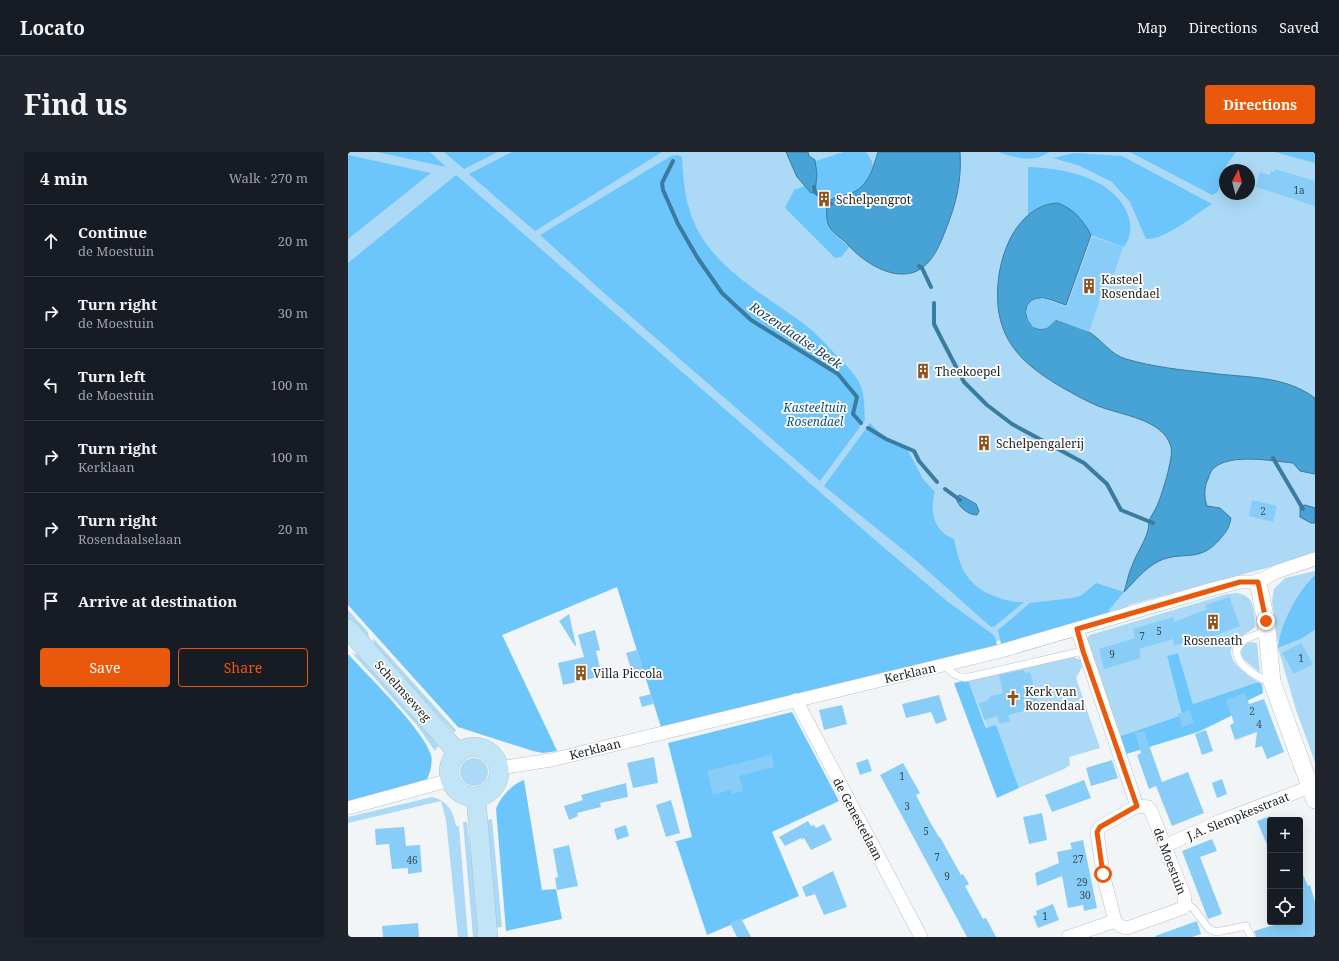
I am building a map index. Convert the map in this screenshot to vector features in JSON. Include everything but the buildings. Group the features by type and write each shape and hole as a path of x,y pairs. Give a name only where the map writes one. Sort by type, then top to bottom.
{"main road":[{"name":"Schelmseweg","path":"348,629 458,753"},
{"path":"470,747 486,749 493,755 499,768 498,782 492,790 486,795 476,798 464,795 442,782 451,763 458,753 463,749 470,747"},
{"path":"476,798 488,937"}],"street":[{"name":"Kerklaan","path":"499,768 552,760 944,665 1077,629 1240,582 1258,582 1276,572 1315,559"},
{"path":"1258,582 1266,630 1272,682 1313,794"},
{"path":"1068,937 1115,921 1103,874 1097,832 1100,827 1137,806 1083,651 1077,629"},
{"name":"de Genestetlaan","path":"796,700 921,937"},
{"path":"348,808 442,782"},
{"name":"J.A. Slempkesstraat","path":"1165,846 1220,821 1313,794"},
{"name":"de Moestuin","path":"1115,921 1120,926 1127,928 1183,908 1186,903 1165,846 1148,807 1137,806"}],"lane":[{"path":"1266,630 1245,639 1236,650 1237,657 1241,664 1259,677 1272,682"},
{"path":"944,665 954,675 965,678 1083,651"},
{"path":"1186,903 1193,908 1209,929 1217,935 1246,926 1251,937"}],"green space":[{"name":"Kasteeltuin Rosendael","path":"348,152 1315,152 1315,555 1129,605 1126,608 1109,613 1109,611 1001,640 659,719 617,586 502,635 554,744 534,749 348,600"},
{"path":"377,152 430,152 446,167"},
{"path":"444,152 498,152 464,169"},
{"path":"512,152 662,152 535,231 469,174"},
{"path":"843,152 866,152 872,161 873,166 872,174 864,185 851,193 830,200 833,233 849,247 841,257 835,258 785,208 794,190 805,186 811,193 816,189 816,161"},
{"path":"999,152 1049,152 1037,157 1018,158"},
{"path":"1130,152 1236,152 1228,164 1219,164 1219,188 1218,192 1212,195"},
{"path":"1275,152 1315,152 1315,163"},
{"path":"1074,153 1122,156 1212,204 1171,231 1154,238 1146,239 1130,202 1112,182 1080,166 1053,158"},
{"path":"348,155 431,173 348,239"},
{"path":"678,155 682,157 683,177 687,202 696,227 707,244 734,274 815,333 848,367 860,385 864,397 865,420 820,481 604,293 540,235 671,156"},
{"path":"1028,167 1073,173 1088,178 1113,193 1123,204 1130,222 1130,233 1124,247 1091,235 1080,217 1038,208 1028,215"},
{"path":"456,175 875,540 948,602 991,633 995,637 997,645 661,727 617,587 502,635 557,751 543,753 533,751 458,727 348,605 348,263"},
{"path":"870,423 886,439 906,447 923,479 935,492 933,499 933,513 935,520 947,536 954,539 961,566 970,580 975,585 995,597 1010,601 1024,602 995,626 991,627 912,557 824,486"},
{"path":"1315,571 1315,575 1290,610 1278,643 1272,601 1274,589 1285,578"},
{"path":"1315,575 1315,630 1301,639 1278,648 1282,629 1291,608 1302,590"},
{"path":"1096,583 1124,592 1109,610 1109,613 1001,644 998,630 1030,603 1073,598 1082,595"},
{"path":"1227,594 1243,594 1251,601 1254,610 1255,627 1239,638 1232,646 1232,658 1241,669 1258,682 1193,704 1178,653 1167,656 1182,715 1118,737 1086,639 1090,635"},
{"path":"348,610 368,632 370,644 348,619"},
{"path":"1315,630 1315,762 1296,710 1278,648 1301,639"},
{"path":"373,638 456,731 454,732 375,649"},
{"path":"1250,642 1257,643 1260,673 1242,658 1242,648"},
{"path":"352,653 364,657 401,698 438,746 435,751 416,724"},
{"path":"1178,653 1193,704 1258,682 1262,684 1263,693 1237,706 1231,716 1198,732 1123,755 1118,737 1182,715 1167,656"},
{"path":"348,654 394,703 418,732 426,744 432,761 427,779 403,788 348,803"},
{"path":"1073,657 1081,660 1083,665 1076,678 1100,748 1069,757 1070,765 1064,769 1019,788 996,726 987,728 968,680"},
{"path":"968,680 986,728 996,725 1019,788 997,798 954,683"},
{"path":"792,712 839,801 772,832 799,896 707,935 676,842 673,842 692,837 668,743"},
{"path":"474,758 480,759 484,762 487,766 487,778 484,782 480,785 474,786 468,785 464,782 461,778 460,772 461,766 464,762 468,759"},
{"path":"524,780 542,890 556,889 562,919 506,931 496,809 500,800 507,792"},
{"path":"432,797 442,801 449,807 454,816 456,826 459,826 468,937 458,937 446,820 441,801 348,823 348,817"},
{"path":"492,819 502,927 494,928 487,820"},
{"path":"463,822 467,822 481,937 473,937"}],"shaded area":[{"path":"786,152 808,152 809,156 815,160 817,175 815,192 811,193 797,177"},
{"path":"878,152 960,152 958,192 943,237 931,259 922,268 911,273 900,274 888,272 866,261 831,229 828,223 828,202 856,191 861,187 869,177"},
{"path":"1058,203 1074,212 1091,235 1066,305 1045,298 1032,300 1027,306 1026,313 1028,320 1033,326 1039,329 1047,328 1055,320 1089,332 1111,351 1126,359 1168,368 1278,381 1291,385 1315,398 1315,474 1300,471 1293,463 1241,459 1221,463 1210,473 1205,489 1205,496 1207,506 1220,508 1231,518 1224,534 1212,547 1198,554 1176,556 1159,561 1149,567 1124,592 1131,569 1147,534 1149,521 1164,487 1171,459 1171,447 1167,438 1160,430 1151,424 1089,402 1039,373 1020,355 1005,334 998,307 998,280 1007,245 1015,230 1024,219 1036,209"},
{"path":"960,495 976,504 979,511 977,515 967,512 958,504 956,497"},
{"path":"1305,505 1315,508 1315,523 1311,523 1300,517 1300,506"}],"waterway":[{"name":"Rozendaalse Beek","path":"673,161 662,183 663,190 678,224 697,257 722,293 751,320 838,374 857,397 853,414 861,423"},
{"name":"Rozendaalse Beek","path":"814,187 815,192 831,204"},
{"name":"Rozendaalse Beek","path":"919,266 922,268 931,287"},
{"name":"Rozendaalse Beek","path":"934,303 934,324 964,382 987,405 1012,424 1084,463 1107,484 1121,510 1153,523"},
{"name":"Rozendaalse Beek","path":"868,428 886,439 914,451 919,461 937,482"},
{"name":"Rozendaalse Beek","path":"1273,458 1303,509"},
{"name":"Rozendaalse Beek","path":"945,489 960,500"}],"place":[{"name":"Schelpengrot","path":"824,199"},
{"name":"Kasteel Rosendael","path":"1089,286"},
{"name":"Theekoepel","path":"923,371"},
{"name":"Schelpengalerij","path":"984,443"},
{"name":"Roseneath","path":"1213,622"},
{"name":"Villa Piccola","path":"581,673"},
{"name":"Kerk van Rozendaal","path":"1013,698"}],"route":[{"path":"1103,874 1097,832 1100,827 1137,806 1083,651 1077,629 1240,582 1258,582 1266,621"}]}
